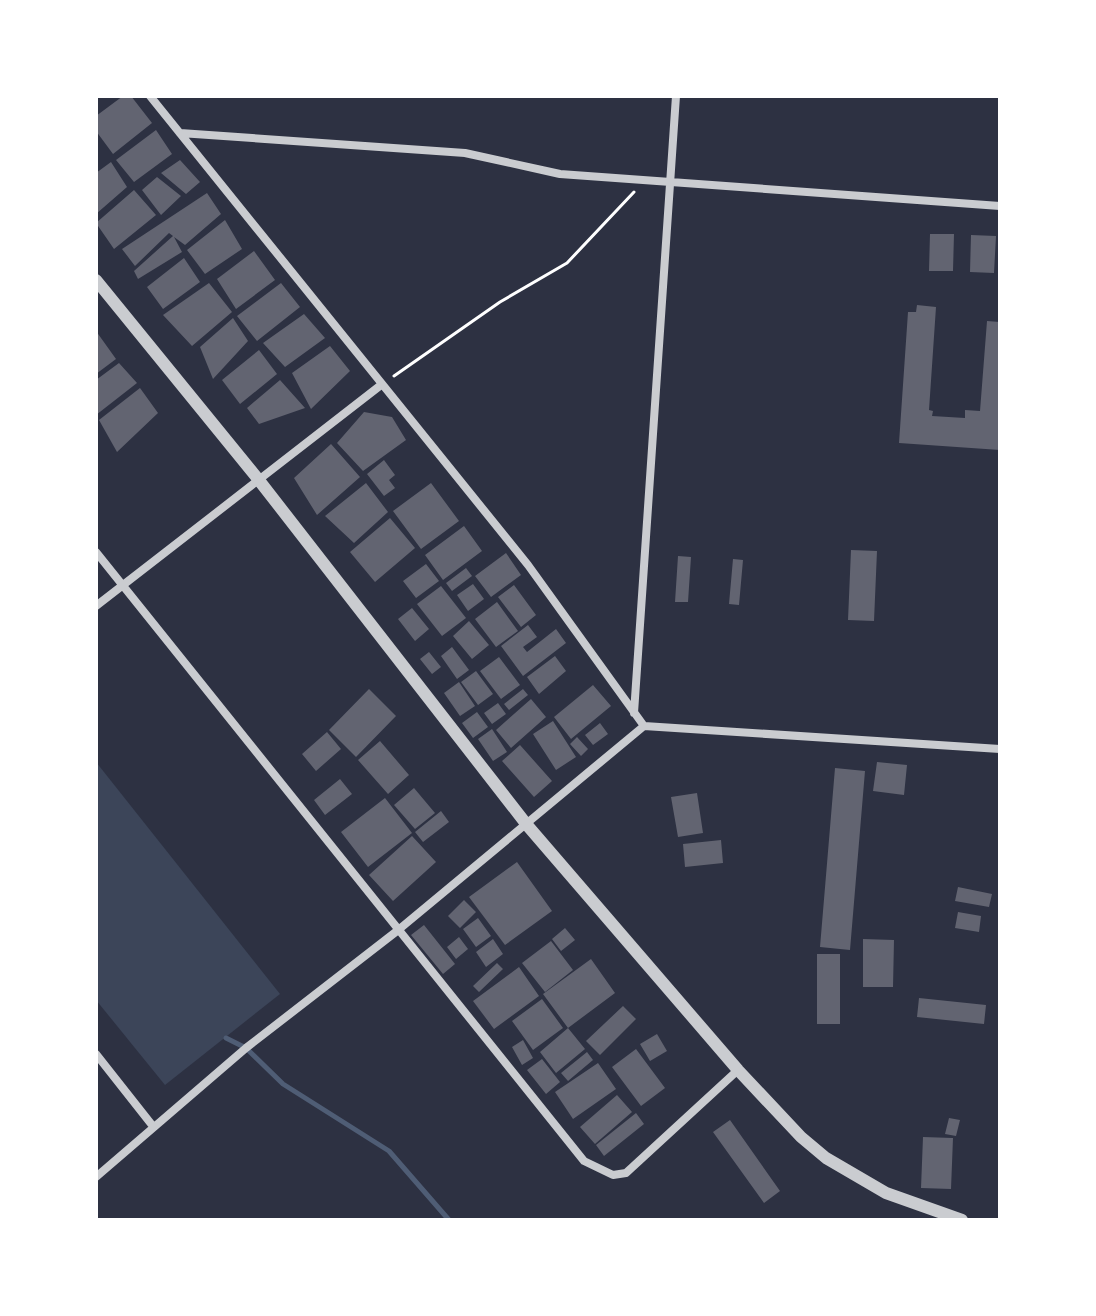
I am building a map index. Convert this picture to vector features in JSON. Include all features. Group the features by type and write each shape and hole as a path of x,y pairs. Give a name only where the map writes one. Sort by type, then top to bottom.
{"street":[{"path":"150,96 528,565 644,726"},
{"path":"634,714 676,96"},
{"path":"180,133 465,153 547,173 1000,206"},
{"path":"96,280 258,479 527,825 738,1070 801,1137 826,1158 886,1193 962,1220"},
{"path":"96,606 381,385"},
{"path":"96,552 584,1161 613,1175 626,1173 738,1070"},
{"path":"96,1177 152,1125 397,931 644,726 1000,749"},
{"path":"96,1054 152,1125"}],"path":[{"path":"381,385 500,302 567,263 646,181"}],"shaded area":[{"path":"96,762 280,994 165,1085 96,1000"}],"building":[{"path":"123,96 131,96 152,123 113,154 96,131 96,116"},
{"path":"156,130 172,154 134,182 116,160"},
{"path":"180,160 200,182 186,194 161,173"},
{"path":"111,162 127,187 96,214 96,173"},
{"path":"157,177 181,196 161,215 142,190"},
{"path":"134,190 156,215 114,249 96,223"},
{"path":"207,193 221,214 185,245 174,237 182,252 138,279 134,271 173,236 169,233 135,266 122,249"},
{"path":"225,220 242,249 205,274 187,250"},
{"path":"930,234 954,234 953,271 929,271"},
{"path":"971,235 996,236 994,273 970,272"},
{"path":"254,251 275,280 236,309 217,279"},
{"path":"184,258 200,282 163,309 147,287"},
{"path":"209,283 232,312 192,346 163,315"},
{"path":"281,283 300,307 257,341 237,316"},
{"path":"917,305 936,307 929,410 933,411 932,416 965,418 965,410 980,411 987,321 1000,322 1000,450 899,443 908,312 916,312"},
{"path":"304,314 325,338 285,367 263,343"},
{"path":"233,318 248,341 213,379 200,347"},
{"path":"96,331 116,359 96,374"},
{"path":"330,346 350,371 311,409 292,373"},
{"path":"259,350 277,374 240,404 222,380"},
{"path":"119,363 137,383 96,415 96,380"},
{"path":"280,380 305,408 259,424 247,408"},
{"path":"140,388 158,413 117,452 99,420"},
{"path":"364,412 392,417 406,440 363,471 337,443"},
{"path":"331,444 360,477 317,515 294,478"},
{"path":"384,460 395,475 389,480 395,488 384,496 367,474"},
{"path":"366,483 388,512 354,543 325,516"},
{"path":"431,483 459,521 421,549 393,511"},
{"path":"390,518 415,548 375,582 350,552"},
{"path":"464,526 482,551 443,580 425,555"},
{"path":"851,550 877,551 874,621 848,620"},
{"path":"506,553 521,575 491,597 475,576"},
{"path":"678,556 691,557 688,602 675,602"},
{"path":"733,559 743,560 739,605 729,604"},
{"path":"426,564 439,581 416,598 403,581"},
{"path":"466,568 472,576 452,591 446,583"},
{"path":"473,584 484,599 468,611 457,595"},
{"path":"514,585 536,615 521,627 498,597"},
{"path":"441,586 466,618 442,636 417,604"},
{"path":"497,602 518,631 496,647 475,619"},
{"path":"412,608 429,629 415,641 398,619"},
{"path":"469,621 489,645 472,659 453,636"},
{"path":"528,625 537,637 523,647 527,652 556,629 566,643 523,676 501,646"},
{"path":"452,647 469,670 457,679 441,656"},
{"path":"429,652 441,667 432,674 420,659"},
{"path":"555,656 566,671 539,694 527,677"},
{"path":"499,657 520,685 501,699 480,671"},
{"path":"476,671 493,694 478,705 461,682"},
{"path":"459,682 475,706 460,716 444,693"},
{"path":"593,685 611,706 571,739 554,717"},
{"path":"369,689 396,716 356,757 329,730"},
{"path":"523,689 528,695 509,710 504,704"},
{"path":"531,699 546,717 511,748 496,730"},
{"path":"498,703 506,714 492,724 484,713"},
{"path":"477,712 488,727 473,738 462,723"},
{"path":"553,721 576,757 556,770 533,734"},
{"path":"600,723 608,734 593,745 585,735"},
{"path":"492,729 507,752 493,761 478,739"},
{"path":"327,732 341,749 316,771 302,754"},
{"path":"577,737 588,749 581,756 570,744"},
{"path":"380,741 409,775 388,794 358,760"},
{"path":"520,745 552,781 534,797 502,761"},
{"path":"877,762 907,765 904,795 873,791"},
{"path":"835,768 865,771 850,950 820,947"},
{"path":"340,779 352,794 325,815 314,800"},
{"path":"414,788 435,813 415,829 394,805"},
{"path":"697,793 703,833 678,837 671,797"},
{"path":"385,798 412,833 368,867 341,832"},
{"path":"441,811 449,822 423,842 415,832"},
{"path":"412,836 436,862 393,901 369,875"},
{"path":"721,840 723,863 685,867 683,844"},
{"path":"517,862 552,911 505,945 469,897"},
{"path":"958,887 992,894 989,907 955,901"},
{"path":"464,900 476,912 460,928 448,916"},
{"path":"958,912 981,916 979,932 955,928"},
{"path":"478,918 491,936 476,947 463,929"},
{"path":"424,925 455,964 443,974 411,935"},
{"path":"565,928 575,940 561,951 552,939"},
{"path":"459,937 468,949 456,959 447,947"},
{"path":"493,939 503,954 486,967 476,952"},
{"path":"863,939 894,940 893,987 863,987"},
{"path":"551,941 573,970 545,992 522,963"},
{"path":"817,954 840,954 840,1024 817,1024"},
{"path":"591,959 615,993 568,1028 543,994"},
{"path":"497,963 503,969 479,992 473,986"},
{"path":"519,967 539,996 494,1029 473,1001"},
{"path":"919,998 986,1005 984,1024 917,1017"},
{"path":"542,999 563,1028 533,1050 512,1021"},
{"path":"623,1006 636,1019 600,1055 586,1041"},
{"path":"568,1028 585,1049 556,1073 540,1052"},
{"path":"657,1034 667,1051 650,1061 640,1044"},
{"path":"523,1040 533,1058 522,1065 512,1047"},
{"path":"636,1049 665,1088 641,1106 612,1067"},
{"path":"587,1052 593,1060 568,1081 561,1073"},
{"path":"542,1059 560,1082 546,1094 527,1070"},
{"path":"598,1063 616,1089 573,1119 555,1092"},
{"path":"617,1095 632,1112 595,1144 580,1127"},
{"path":"636,1113 644,1124 604,1156 596,1145"},
{"path":"949,1118 960,1120 956,1136 945,1134"},
{"path":"730,1120 780,1191 764,1203 713,1132"},
{"path":"923,1137 953,1138 951,1189 921,1188"}],"waterway":[{"path":"226,1038 246,1048 283,1084 389,1151 449,1220"}]}
